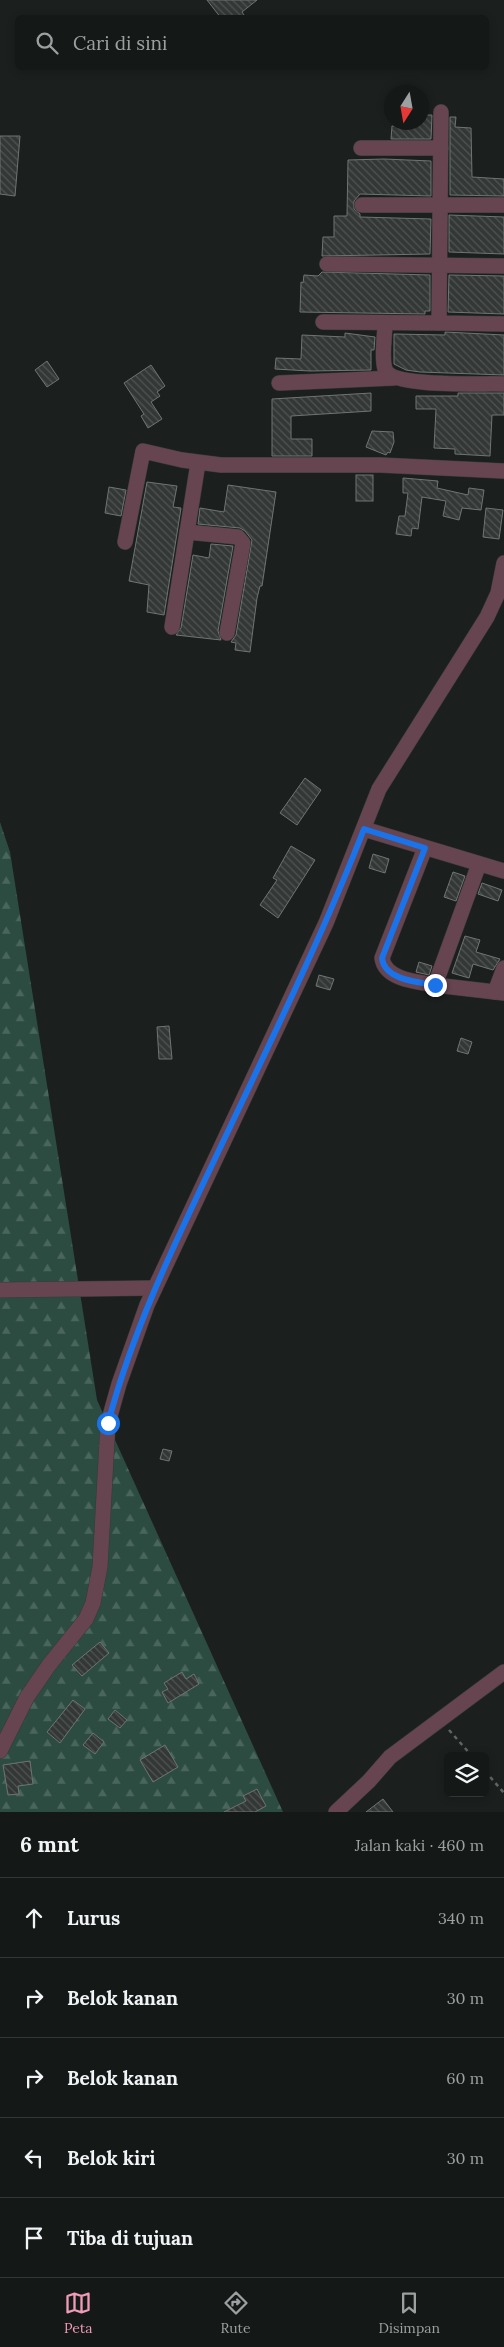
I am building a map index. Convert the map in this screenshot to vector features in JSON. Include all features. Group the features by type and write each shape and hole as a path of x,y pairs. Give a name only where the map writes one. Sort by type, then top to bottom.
{"street":[{"path":"438,323 441,112"},
{"path":"361,148 441,148"},
{"path":"362,204 504,206"},
{"path":"327,264 504,266"},
{"path":"322,322 504,324"},
{"path":"385,323 384,365 389,374 394,378"},
{"path":"279,383 394,378 410,382 504,384"},
{"path":"126,542 141,452 198,463 380,465 504,471"},
{"path":"172,627 198,463"},
{"path":"187,532 238,537 243,543 227,633"},
{"path":"0,1751 27,1697 49,1665 86,1619 93,1602 100,1567 108,1423 132,1344 155,1288 326,922 365,827 378,788 487,617 498,593 504,563"},
{"path":"365,827 504,872"},
{"path":"425,848 382,958 384,967 396,976 435,985 500,993 504,968"},
{"path":"435,985 479,864"},
{"path":"0,1290 155,1288"},
{"path":"336,1812 369,1781 390,1757 504,1672"}],"path":[{"path":"440,1719 469,1752"},
{"path":"489,1776 504,1793"}],"green space":[{"path":"0,822 10,852 97,1400 283,1812 0,1812"}],"building":[{"path":"207,0 257,0 242,12 244,15 219,15"},
{"path":"429,115 432,115 431,139 391,139 392,130 429,130"},
{"path":"450,117 456,117 455,127 471,128 472,177 504,179 504,196 450,195"},
{"path":"0,136 20,136 15,196 0,194"},
{"path":"348,160 431,161 431,196 360,194 354,201 354,209 360,214 360,217 431,219 430,254 322,256 323,237 334,237 334,216 347,216"},
{"path":"449,215 504,217 504,254 449,252"},
{"path":"322,272 430,275 430,311 425,311 425,314 300,312 301,282 303,283 304,275 318,276"},
{"path":"449,275 504,276 504,314 448,312"},
{"path":"445,332 504,335 504,375 420,372 406,370 394,364 394,334 445,335"},
{"path":"345,333 375,337 374,350 371,350 371,370 310,371 275,369 276,358 301,359 302,335 345,337"},
{"path":"47,361 59,379 47,387 35,370"},
{"path":"151,365 165,386 157,392 160,396 151,402 162,419 148,428 141,416 144,414 124,383"},
{"path":"371,393 371,411 291,416 291,439 312,439 312,456 272,456 272,399"},
{"path":"458,393 504,393 504,415 492,415 490,456 455,454 455,449 434,448 436,409 416,409 416,396 458,396"},
{"path":"372,431 393,432 394,442 390,453 388,452 386,455 366,447"},
{"path":"356,475 373,475 373,501 356,501"},
{"path":"403,478 438,481 437,488 468,495 469,488 484,490 481,510 462,508 459,520 443,516 446,501 422,497 418,529 412,528 411,536 396,534 399,516 405,516 408,493 403,493"},
{"path":"147,482 177,486 173,507 181,508 164,615 147,612 149,585 129,581"},
{"path":"228,485 276,492 262,586 260,586 257,598 250,652 235,650 236,643 231,642 236,635 252,540 240,528 198,524 200,508 224,512"},
{"path":"109,487 126,490 121,516 105,513"},
{"path":"486,508 503,510 499,539 483,537"},
{"path":"211,544 233,546 218,631 221,640 176,635 181,628 193,555 209,558"},
{"path":"305,778 321,790 297,825 280,813"},
{"path":"291,846 315,860 278,918 260,905 277,880 273,878"},
{"path":"373,854 389,859 385,873 369,868"},
{"path":"453,872 465,876 456,901 444,897"},
{"path":"482,883 502,890 498,901 478,894"},
{"path":"465,936 480,940 476,952 500,959 493,970 473,964 469,978 452,973"},
{"path":"419,962 432,966 429,975 416,972"},
{"path":"319,975 334,979 330,990 316,986"},
{"path":"169,1026 172,1059 159,1059 157,1027"},
{"path":"461,1038 472,1042 468,1054 457,1051"},
{"path":"163,1449 172,1451 169,1461 160,1459"},
{"path":"100,1642 109,1653 82,1676 72,1665"},
{"path":"182,1672 186,1679 194,1674 199,1684 168,1703 162,1692 168,1689 164,1683"},
{"path":"73,1700 85,1709 60,1743 47,1732"},
{"path":"115,1710 127,1720 120,1728 108,1719"},
{"path":"93,1733 104,1742 95,1754 83,1745"},
{"path":"165,1745 178,1767 153,1782 140,1760"},
{"path":"30,1761 33,1784 18,1786 19,1794 8,1795 3,1765"},
{"path":"257,1789 266,1806 255,1812 224,1812 246,1801 243,1796"},
{"path":"383,1799 393,1812 366,1812"}],"route":[{"path":"108,1423 118,1384 147,1304 338,896 364,829 425,848 382,953 382,964 396,976 435,985"}]}
